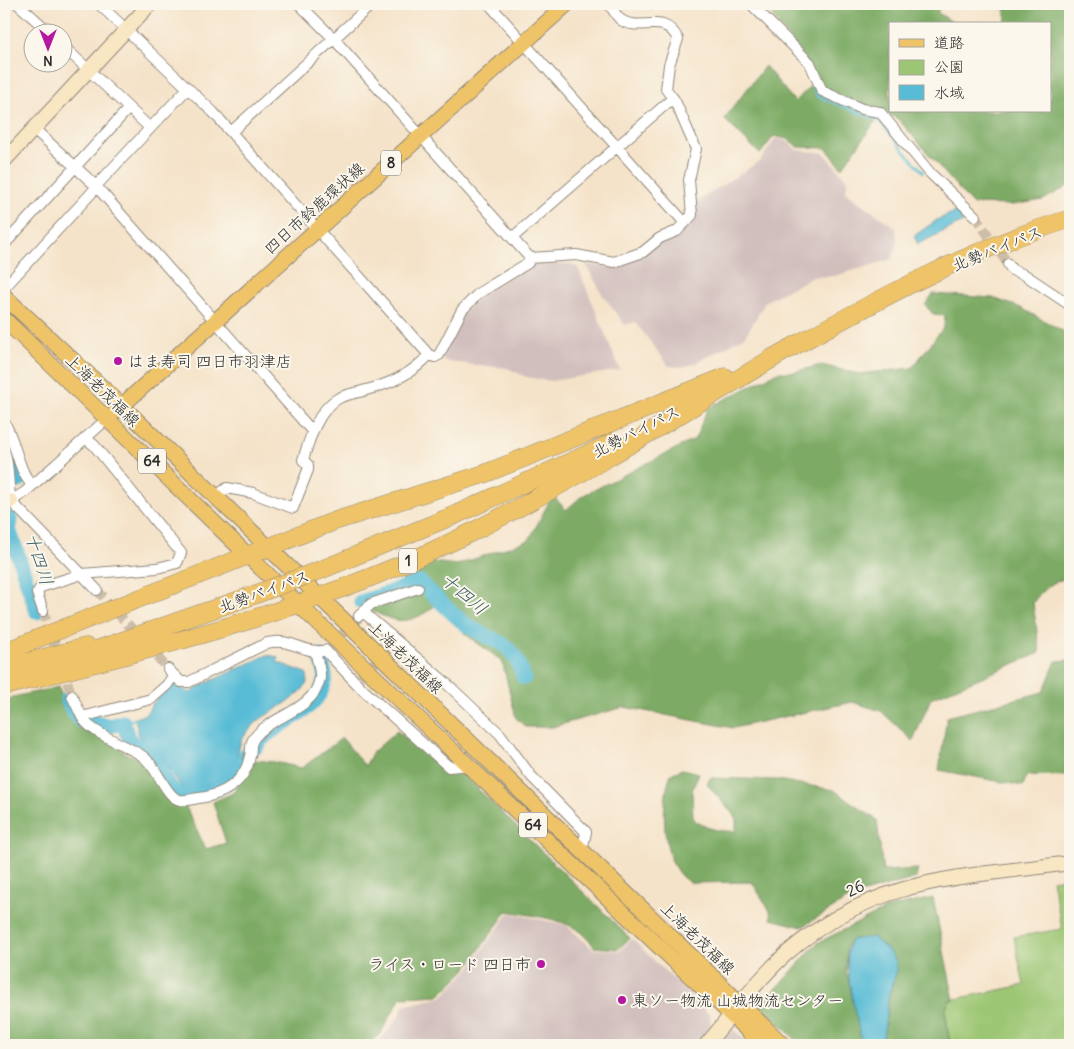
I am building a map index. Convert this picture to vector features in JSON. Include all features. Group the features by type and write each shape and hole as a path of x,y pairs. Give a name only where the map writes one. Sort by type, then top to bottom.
{"highway":[{"name":"北勢バイパス","path":"4,681 251,596 323,569 446,518 591,453 667,416 778,355 956,263 1009,240 1070,219"},
{"name":"1","path":"4,652 267,546 335,521 484,474 778,355"},
{"name":"1","path":"4,686 162,646 320,597 471,532 594,466 778,355"},
{"name":"北勢バイパス","path":"4,668 190,618"}],"main road":[{"name":"四日市鈴鹿環状線","path":"107,419 525,44 567,4"},
{"name":"上海老茂福線","path":"4,296 122,406 214,498 267,546 582,851 737,1010 763,1045"},
{"name":"上海老茂福線","path":"5,322 298,604 470,765 737,1010 783,1045"}],"street":[{"path":"18,4 38,22"},
{"path":"99,4 188,88 231,132 430,355 435,357 439,355 462,310 479,292 528,263 530,258"},
{"path":"4,161 150,4"},
{"path":"299,4 333,38 530,258"},
{"path":"231,132 372,4"},
{"path":"489,4 685,224"},
{"path":"530,258 576,256 614,262 643,252 660,238 677,231 692,215 689,180 696,149 673,98 666,89 669,65 678,44 677,36 660,23 627,22 619,18 609,4"},
{"path":"751,4 810,62 822,91 862,109 880,112 930,173 974,216"},
{"path":"72,55 150,128"},
{"path":"4,288 188,88"},
{"path":"512,238 673,98"},
{"path":"4,245 129,108"},
{"path":"33,128 96,187 312,431"},
{"path":"1008,264 1012,270 1025,275 1070,305"},
{"path":"214,498 227,488 253,493 293,508 308,470 308,465 303,460 312,431 321,416 338,398 391,383 422,363 430,355"},
{"path":"8,503 32,485 107,419"},
{"path":"4,422 15,445 25,477 32,485"},
{"path":"43,611 37,590 82,574 157,568 177,563 181,553 94,445 85,438"},
{"path":"4,450 10,469 8,503"},
{"path":"8,503 97,590"},
{"path":"418,588 371,604 361,615 397,641 445,682 500,734 531,776 586,832 582,851"},
{"path":"82,716 151,699 167,685 170,672 182,682 189,682 277,640 322,651 358,680 449,767 470,765"},
{"path":"389,650 397,641"},
{"path":"72,696 90,728 118,742 153,764 169,794 184,800 216,796 239,779 251,754 251,745 260,732 310,699 320,677 322,651"},
{"name":"26","path":"706,1045 786,955 815,931 849,910 876,898 927,882 1070,863"}],"shaded area":[{"path":"776,138 787,141 797,150 824,153 847,180 846,193 896,228 897,244 892,259 835,276 813,277 766,301 745,336 696,363 683,367 669,366 635,322 625,325 602,294 586,264 609,267 677,233 695,203 760,161"},
{"path":"572,264 578,268 620,370 552,381 526,377 507,368 449,362 441,359 462,314 482,294 530,265"},
{"path":"509,913 566,925 593,949 619,951 632,939 710,1015 711,1027 696,1045 376,1045 399,1017 403,1006 442,997 467,971"},
{"path":"723,1027 732,1028 750,1045 707,1045"}],"green space":[{"path":"764,4 943,4 937,12 952,22 889,22 889,112 1052,112 1052,22 1006,22 1005,4 1070,4 1070,185 1043,200 1012,205 972,204 898,119 883,111 842,168 826,148 798,147 788,139 774,136 760,154 724,119 765,66 795,102 818,78"},
{"path":"933,294 993,298 1021,308 1070,335 1070,578 1059,580 1049,586 1033,603 1040,653 931,698 913,741 881,711 852,702 733,728 624,707 552,727 526,727 516,718 502,661 464,633 464,627 449,607 436,605 416,618 399,620 382,616 362,605 404,583 401,576 432,562 457,565 529,540 549,502 555,498 566,510 582,496 695,439 708,408 778,372 794,372 821,365 859,374 912,368 944,327 945,315 933,314 925,305"},
{"path":"1070,660 1070,776 1027,775 1023,786 939,770 947,717 1043,692 1056,661"},
{"path":"59,687 66,710 83,730 103,737 127,754 143,761 185,805 206,849 226,843 213,802 233,793 255,760 302,768 342,738 365,766 373,752 397,731 447,771 465,776 630,938 618,949 594,947 587,937 567,924 543,917 507,911 465,970 440,995 401,997 381,1033 367,1045 4,1045 4,702 13,697"},
{"path":"682,769 699,773 692,791 693,819 708,827 724,831 736,831 736,818 707,784 710,778 778,780 834,790 877,820 883,871 918,869 916,878 853,896 802,927 771,919 770,911 752,882 692,883 681,876 674,865 668,851 665,834 664,817 667,786 671,774"},
{"path":"1070,877 1070,1045 950,1045 945,1010 950,1000 1024,985 1014,937 1062,929 1052,880"},
{"path":"933,898 954,1000 950,1000 945,1010 950,1045 882,1045 889,994 896,974 858,938 851,940 847,946 846,972 852,991 862,1045 801,1045 761,1006 817,943 888,908"}],"water":[{"path":"957,211 963,222 918,244 914,236 937,220"},
{"path":"267,655 278,657 277,662 306,673 308,680 305,687 249,729 241,741 236,760 227,774 206,786 182,788 164,759 140,740 135,718 146,714 153,703 173,684 191,693 198,687"},
{"path":"872,937 888,950 896,961 896,974 889,994 882,1045 862,1045 849,975 848,949 851,940"}],"waterway":[{"path":"746,4 748,9 783,43"},
{"path":"806,66 817,96 878,120 923,172"},
{"name":"十四川","path":"10,446 19,481"},
{"name":"十四川","path":"10,518 9,529 37,612"},
{"name":"十四川","path":"361,602 420,582 468,626 509,649 514,655 524,678"},
{"name":"十四川","path":"256,747 274,730 314,701 321,691 325,679 320,656"},
{"name":"十四川","path":"67,699 72,710 80,720"},
{"path":"123,722 136,719"},
{"name":"十四川","path":"88,720 110,726 123,722 129,738 136,746 144,750 155,760 172,789 180,795 202,794 220,787 235,774 246,755"}],"tunnel":[{"path":"975,216 1008,264"},
{"path":"97,590 168,669"},
{"path":"43,611 72,696"},
{"path":"332,645 359,617"},
{"path":"360,677 389,649"}],"place":[{"name":"はま寿司 四日市羽津店","path":"118,361"},
{"name":"ライス・ロード 四日市","path":"541,964"},
{"name":"東ソー物流 山城物流センター","path":"622,1000"}]}
